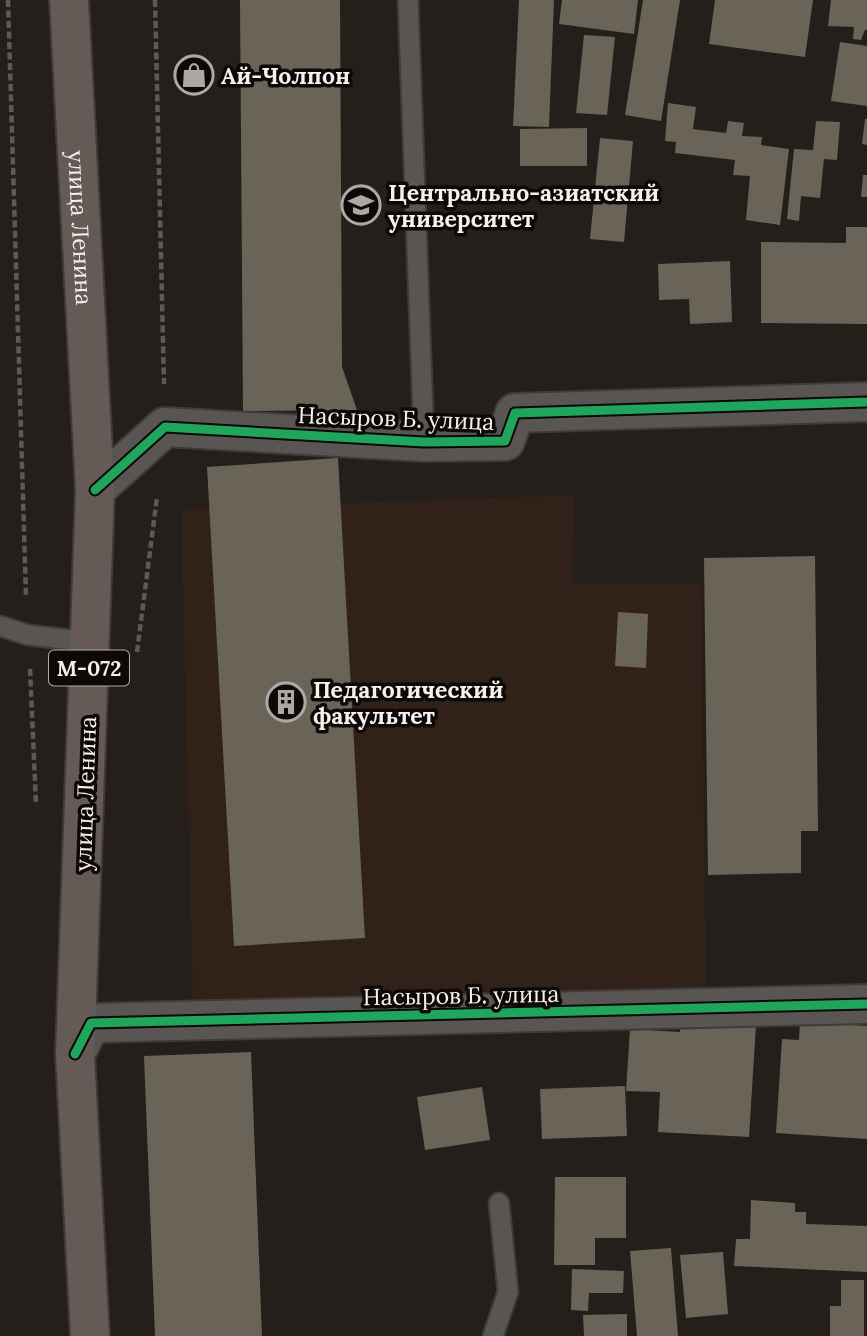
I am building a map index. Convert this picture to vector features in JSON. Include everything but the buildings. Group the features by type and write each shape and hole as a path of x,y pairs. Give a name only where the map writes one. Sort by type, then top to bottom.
{"main road":[{"name":"улица Ленина","path":"69,0 95,490 75,1054 90,1336"}],"street":[{"name":"Насыров Б. улица","path":"95,490 166,428 424,442 505,441 515,413 867,402"},
{"name":"Насыров Б. улица","path":"75,1054 91,1023 867,1004"}],"lane":[{"path":"408,0 424,442"},
{"path":"0,626 28,635 90,642"},
{"path":"493,1336 508,1292 499,1203"}],"shaded area":[{"path":"574,495 572,584 701,583 706,992 193,1007 181,509"}],"cycle path":[{"path":"95,490 165,427 424,442 505,441 515,413 867,402"},
{"path":"75,1054 91,1023 867,1004"}],"place":[{"name":"Ай-Чолпон","path":"194,75"},
{"name":"Центрально-азиатский университет","path":"361,205"},
{"name":"Педагогический факультет","path":"286,702"}]}
